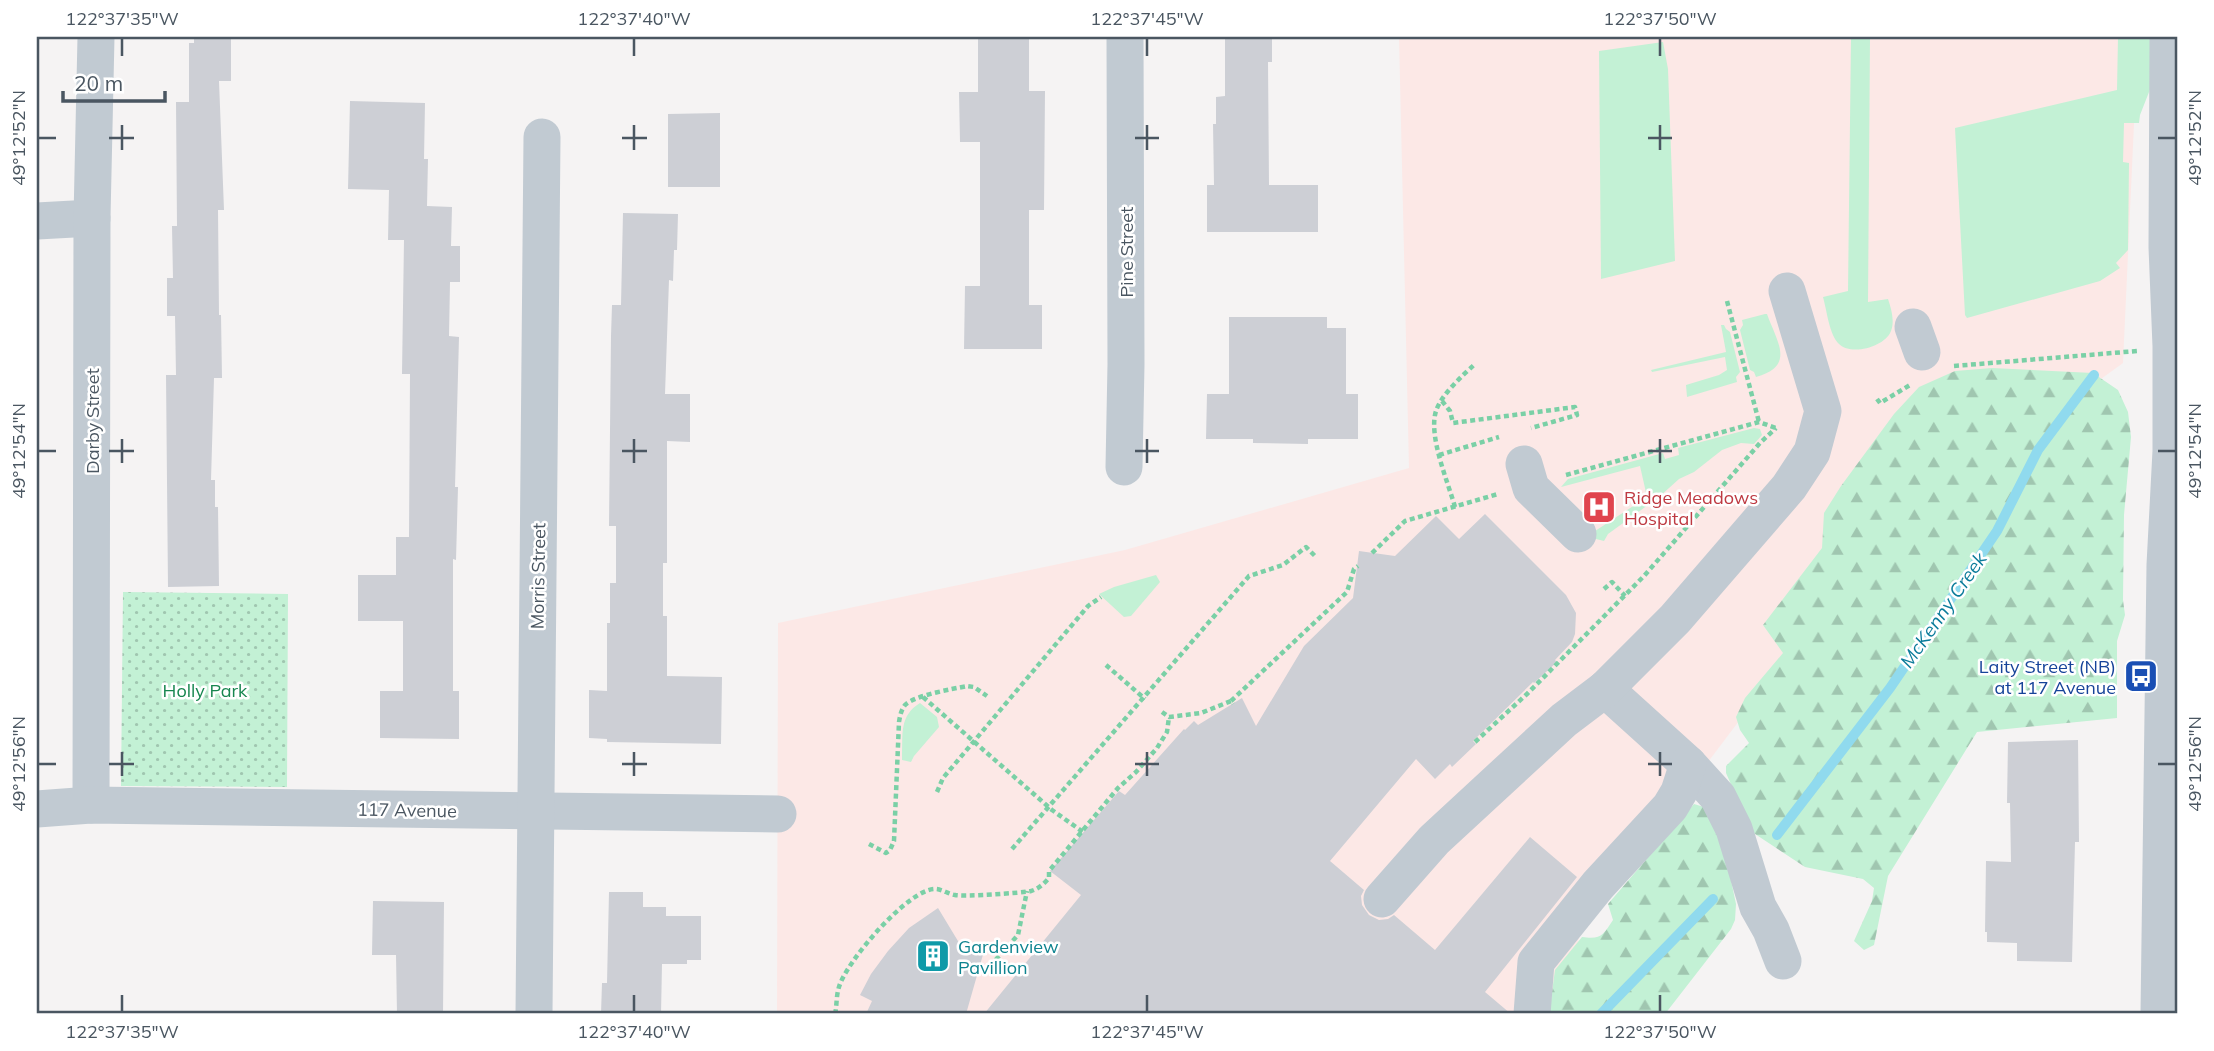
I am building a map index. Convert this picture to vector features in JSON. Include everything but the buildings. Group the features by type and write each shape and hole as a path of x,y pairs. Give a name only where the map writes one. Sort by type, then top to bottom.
{"street":[{"name":"Darby Street","path":"91,805 92,218 96,37"},
{"name":"Pine Street","path":"1124,467 1125,37"},
{"path":"2159,1014 2172,517 2171,346 2167,247 2168,37"},
{"name":"Morris Street","path":"534,1014 542,137"},
{"path":"37,221 92,218"},
{"path":"1382,899 1434,840 1564,720 1605,689 1692,601 1789,487 1812,452 1823,411 1787,291"},
{"path":"1518,462 1531,488 1578,534"},
{"path":"1605,689 1688,764 1718,797 1727,813 1758,907 1771,930 1783,961"},
{"path":"1532,1014 1536,962 1598,885 1670,807 1679,792 1688,764"},
{"name":"117 Avenue","path":"37,808 91,805 536,813 778,814"}],"path":[{"path":"1727,301 1759,422"},
{"path":"1877,399 1880,403 1924,358 1954,366 2141,352"},
{"path":"1455,507 1436,441 1436,411 1475,364"},
{"path":"1372,553 1405,521 1455,507 1577,415 1575,407 1453,423 1450,411 1442,401"},
{"path":"1475,741 1625,596 1760,443 1785,420"},
{"path":"1560,478 1759,422 1776,428"},
{"path":"1439,455 1499,437"},
{"path":"1012,849 1250,576 1283,565 1306,547 1315,556"},
{"path":"1161,712 1169,717 1201,713 1232,702 1347,592 1356,568 1345,566"},
{"path":"1604,589 1612,582 1625,596"},
{"path":"937,792 943,778 973,741 1088,606 1101,597"},
{"path":"1106,665 1144,698"},
{"path":"869,844 886,853 892,845 901,713 908,703 967,686 974,687 987,696"},
{"path":"923,697 1049,808 1083,832"},
{"path":"835,1014 839,987 862,949 897,912 923,892 934,889 956,895 1038,888 1049,878 1049,871 1118,788 1136,772 1164,739 1169,717"},
{"path":"990,966 1018,935 1027,891"}],"shaded area":[{"name":"Ridge Meadows Hospital","path":"1399,37 2138,37 2123,363 1871,546 1582,929 1555,1014 777,1014 778,623 1125,550 1409,468"}],"green space":[{"path":"1851,37 1870,37 1868,302 1888,299 1893,319 1888,337 1875,345 1859,349 1844,348 1836,340 1823,297 1848,291"},
{"path":"2118,37 2151,37 2151,87 2139,123 2124,123 2123,162 2129,163 2128,250 2116,263 2120,268 2100,281 1967,318 1955,128 2117,90"},
{"path":"1663,42 1668,69 1675,261 1601,279 1599,51"},
{"path":"1767,314 1778,343 1780,360 1768,372 1756,377 1750,370 1740,330 1742,320"},
{"path":"1721,325 1730,332 1740,372 1736,377 1737,382 1687,397 1686,385 1727,370 1725,357 1652,372 1651,370 1726,352"},
{"path":"1992,368 2093,373 2118,390 2128,412 2131,437 2124,515 2125,615 2117,641 2117,718 1977,732 1888,876 1874,945 1864,950 1854,941 1872,901 1874,888 1863,879 1805,867 1752,832 1726,773 1726,766 1749,743 1740,730 1736,717 1745,698 1783,653 1763,625 1822,548 1824,513 1841,486 1894,414 1919,387 1955,371"},
{"path":"1754,428 1760,429 1762,435 1754,444 1741,443 1722,450 1694,472 1679,479 1608,534 1604,541 1596,539 1592,543 1589,535 1647,497 1640,466 1561,487 1568,479 1663,453 1665,459 1679,455 1678,448"},
{"path":"1156,575 1160,582 1131,616 1124,617 1099,594 1114,587"},
{"name":"Holly Park","path":"123,592 288,594 287,787 121,786"},
{"path":"920,703 937,717 939,727 911,762 902,760 905,720"},
{"path":"1694,804 1704,807 1722,838 1736,904 1735,920 1731,929 1665,1014 1549,1014 1555,970 1582,937 1593,938 1604,933 1613,920 1608,904"}],"waterway":[{"name":"McKenny Creek","path":"1777,835 1890,688 1997,531 2038,450 2094,375"},
{"name":"McKenny Creek","path":"1601,1014 1713,899"}],"place":[{"name":"Ridge Meadows Hospital","path":"1599,507"},
{"name":"Laity Street (NB) at 117 Avenue","path":"2141,676"},
{"name":"Gardenview Pavillion","path":"933,956"}]}
